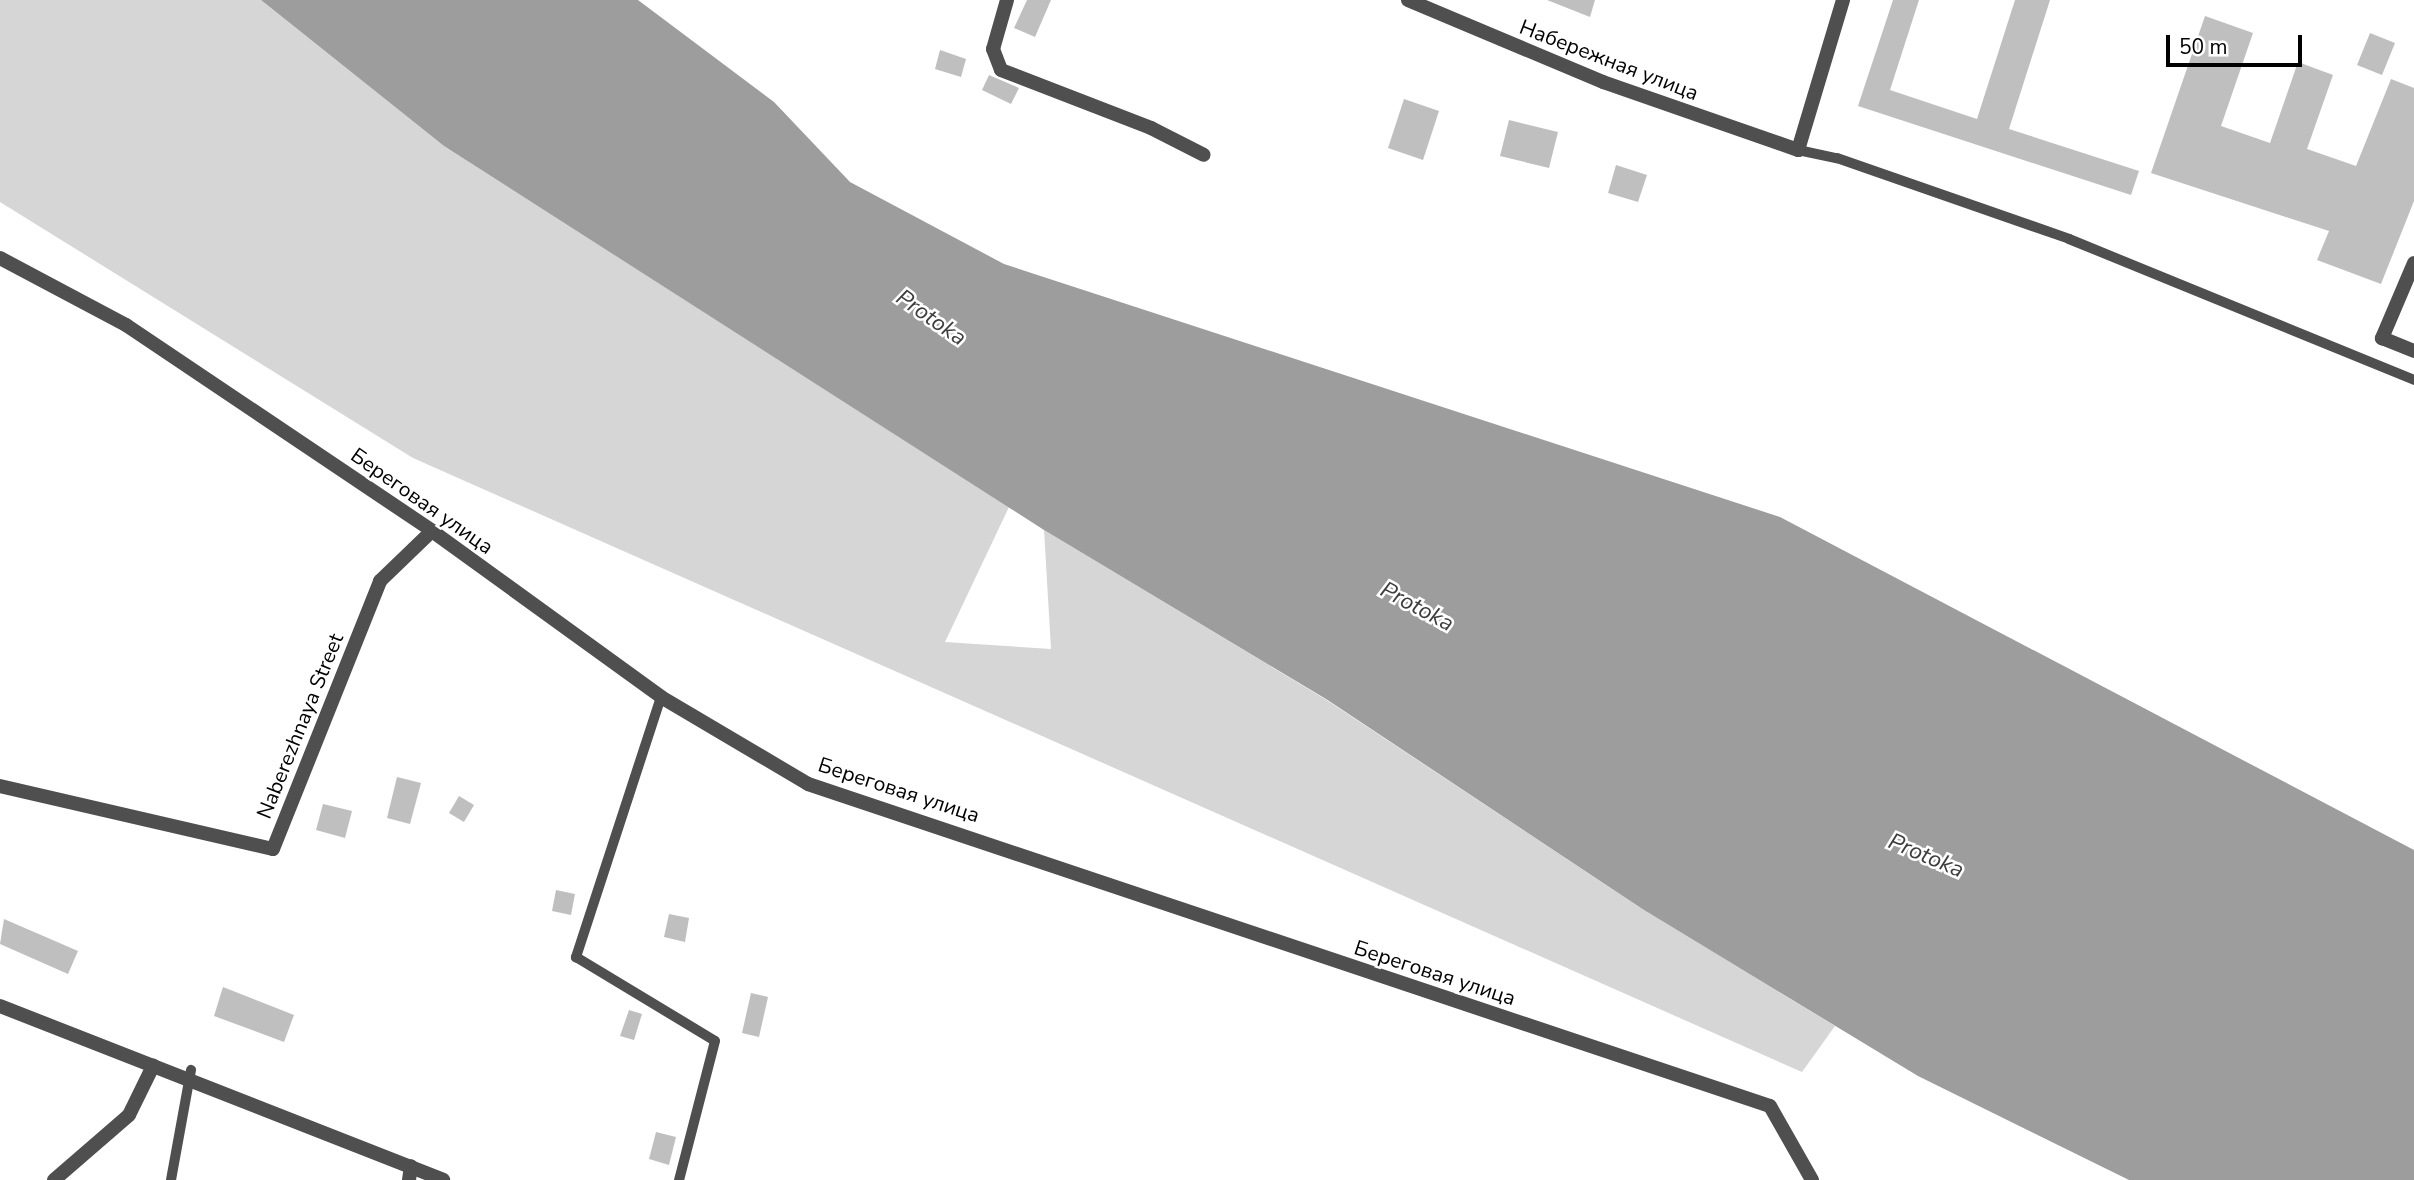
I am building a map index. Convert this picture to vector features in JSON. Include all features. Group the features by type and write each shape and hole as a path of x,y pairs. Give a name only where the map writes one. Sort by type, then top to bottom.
{"street":[{"path":"1007,0 993,49 1001,70 1151,128 1204,155"},
{"name":"Набережная улица","path":"1408,0 1603,82 1798,150"},
{"path":"1798,150 1843,0"},
{"name":"Береговая улица","path":"0,258 126,325 432,531 661,697 808,784 1770,1106 1812,1180"},
{"path":"2414,263 2382,338 2414,351"},
{"name":"Naberezhnaya Street","path":"0,786 273,849 380,581 432,531"},
{"path":"0,1006 153,1066 410,1173 443,1180"},
{"path":"54,1180 129,1115 153,1066"}],"lane":[{"path":"1798,150 1837,158 2069,239 2414,380"},
{"path":"661,697 576,957 715,1041 679,1180"},
{"path":"171,1180 191,1070"}],"shaded area":[{"path":"0,0 261,0 444,146 1009,507 945,642 1051,649 1044,530 1325,699 1644,910 1835,1026 1802,1072 413,458 0,202"}],"water":[{"name":"Protoka","path":"261,0 638,0 774,102 850,182 1004,264 1780,517 2414,850 2414,1180 2129,1180 1918,1076 1644,910 1326,699 1044,530 444,146"}],"building":[{"path":"1027,0 1051,0 1035,37 1014,28"},
{"path":"1547,0 1595,0 1590,17"},
{"path":"1893,0 1919,0 1890,90 1977,119 2015,0 2050,0 2009,129 2139,171 2131,195 1858,106"},
{"path":"2205,16 2253,33 2221,126 2270,143 2298,62 2333,75 2307,149 2356,166 2391,79 2414,88 2414,201 2381,284 2317,260 2329,231 2151,173"},
{"path":"2370,33 2395,43 2382,75 2357,65"},
{"path":"940,50 966,59 961,77 935,69"},
{"path":"989,75 1019,88 1011,104 982,90"},
{"path":"1404,99 1439,111 1423,160 1388,148"},
{"path":"1509,120 1558,132 1549,168 1500,156"},
{"path":"1616,165 1647,175 1638,202 1608,193"},
{"path":"397,777 421,783 410,824 387,818"},
{"path":"459,796 474,805 464,822 449,813"},
{"path":"323,804 352,811 345,838 316,830"},
{"path":"556,890 575,894 571,915 552,911"},
{"path":"669,914 689,918 685,942 664,937"},
{"path":"4,919 78,951 68,974 0,944"},
{"path":"223,987 294,1015 284,1042 214,1016"},
{"path":"751,993 768,997 759,1037 742,1033"},
{"path":"629,1010 642,1014 634,1040 620,1036"},
{"path":"656,1132 676,1137 669,1165 649,1159"}]}
